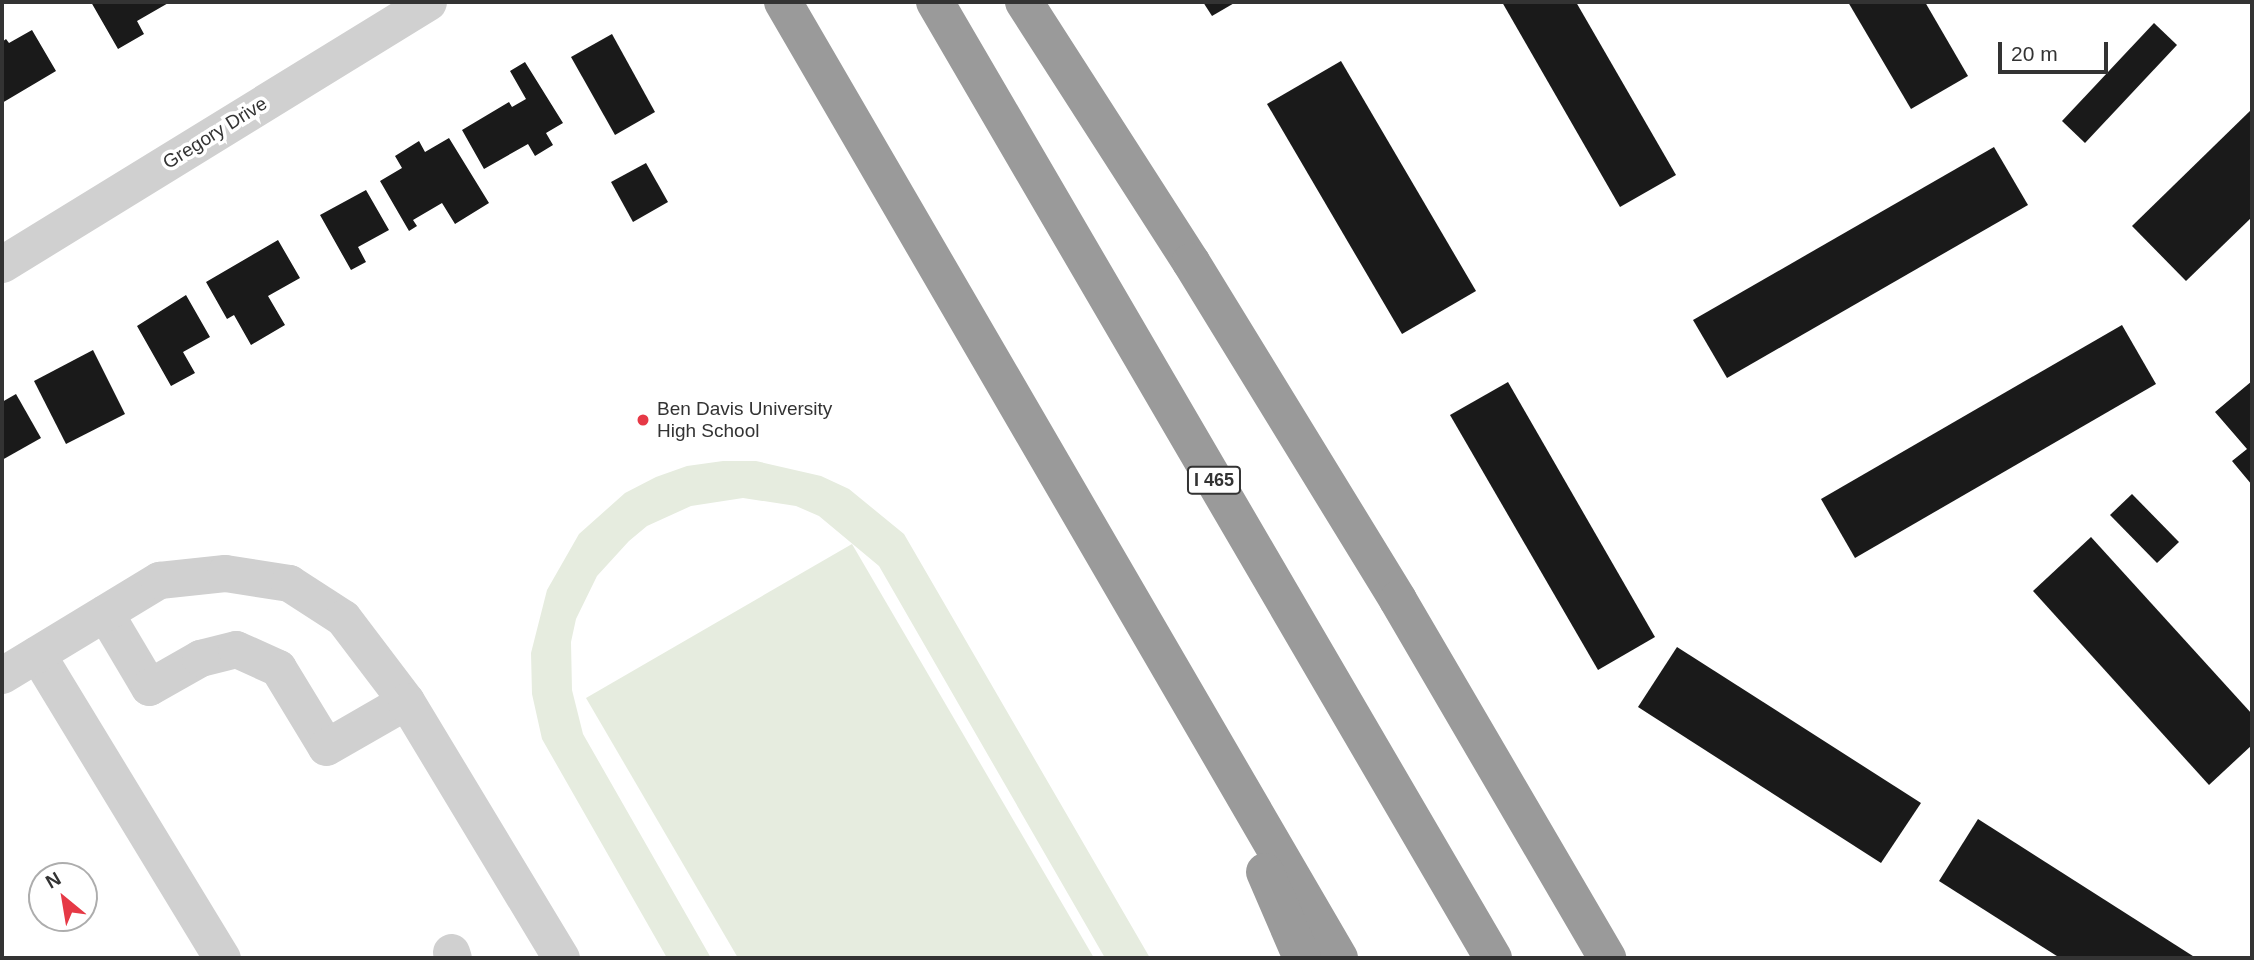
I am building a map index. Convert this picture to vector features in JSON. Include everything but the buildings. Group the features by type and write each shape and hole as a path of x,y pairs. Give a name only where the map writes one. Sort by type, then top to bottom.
{"highway":[{"path":"783,2 1339,958"},
{"name":"I 465","path":"935,2 1493,958"},
{"path":"1024,2 1191,261 1384,577 1607,958"},
{"path":"1196,712 1302,958"}],"street":[{"name":"Gregory Drive","path":"2,264 428,2"},
{"path":"2,675 159,580 225,573 289,583 342,618 405,701 561,958"},
{"path":"105,613 149,687 200,658 236,649 278,668 326,747 405,701"},
{"path":"37,654 222,958"}],"shaded area":[{"path":"723,461 756,461 821,476 849,489 904,534 1150,958 1105,958 879,566 819,516 796,506 743,498 691,506 647,526 629,541 597,576 576,619 571,642 572,690 583,734 711,958 667,958 542,739 532,694 531,653 547,590 579,534 625,493 656,477 687,466"},
{"path":"852,544 1094,958 738,958 586,698"}],"place":[{"name":"Ben Davis University High School","path":"643,420"}]}
